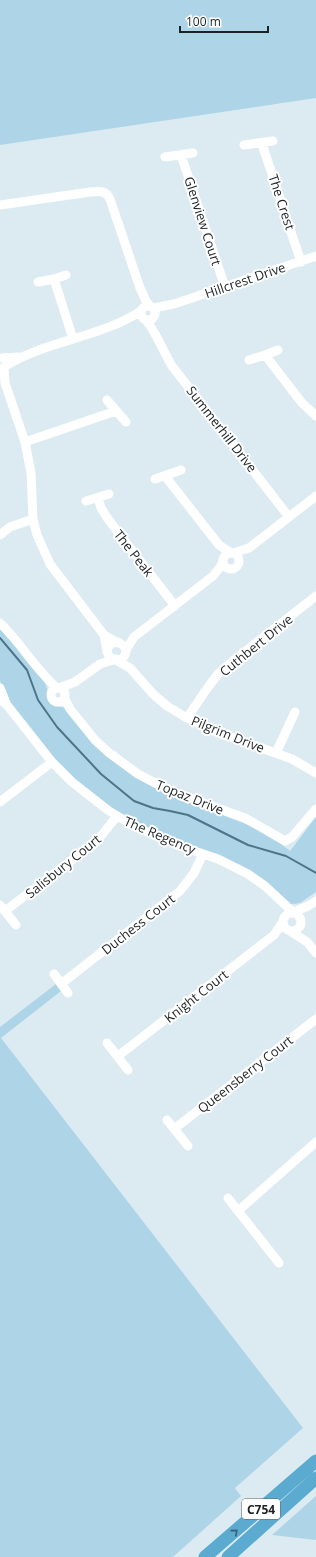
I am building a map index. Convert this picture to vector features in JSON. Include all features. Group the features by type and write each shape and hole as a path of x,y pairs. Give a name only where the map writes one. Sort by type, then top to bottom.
{"highway":[{"name":"C754","path":"205,1557 316,1461"},
{"name":"C754","path":"228,1557 316,1478"}],"street":[{"path":"244,145 262,144 273,141"},
{"name":"The Crest","path":"262,144 301,262"},
{"path":"165,157 193,153"},
{"name":"Glenview Court","path":"181,155 225,287"},
{"path":"0,205 90,192 101,191 104,193 110,199 148,313"},
{"name":"Hillcrest Drive","path":"2,366 21,357 316,256"},
{"path":"38,282 66,275"},
{"path":"54,279 73,339"},
{"name":"Summerhill Drive","path":"148,313 163,352 172,366 289,517"},
{"path":"249,360 278,350"},
{"path":"264,355 302,403 316,416"},
{"path":"2,366 25,442 31,473 33,520 37,536 50,564 104,634 111,655"},
{"path":"107,400 126,422"},
{"path":"25,442 116,411"},
{"path":"155,479 180,470"},
{"path":"165,476 228,556"},
{"path":"86,501 109,494"},
{"path":"213,576 230,568 235,568 249,548 316,496"},
{"name":"The Peak","path":"98,498 101,508 108,519 175,606"},
{"path":"0,535 10,527 33,520"},
{"path":"111,655 124,658 134,638 213,576 228,556 249,548"},
{"path":"228,556 237,555 239,561"},
{"path":"228,556 226,566 230,568"},
{"name":"Cuthbert Drive","path":"187,718 218,674 316,596"},
{"path":"0,623 56,690 65,692 63,699"},
{"path":"104,634 123,644 126,652"},
{"path":"111,655 110,644 134,638"},
{"name":"Pilgrim Drive","path":"126,652 130,668"},
{"path":"63,699 52,699 56,690 75,682 111,655"},
{"name":"Pilgrim Drive","path":"111,655 130,668 153,694 167,706 187,718 214,730 292,759 316,773"},
{"path":"63,699 75,682"},
{"name":"The Regency","path":"0,688 3,702 52,762 77,786 117,816 136,827 155,836 232,865 248,874 265,886 276,898 293,912"},
{"name":"Topaz Drive","path":"63,699 90,734 108,752 146,779 170,792 245,818 282,840 288,841 316,809"},
{"path":"276,753 295,712"},
{"path":"0,802 52,762"},
{"name":"Salisbury Court","path":"16,925 3,908 97,841 117,816"},
{"name":"Duchess Court","path":"62,984 180,891 194,873 203,854"},
{"path":"276,898 284,928 307,942 316,953"},
{"path":"282,922 284,915 312,904"},
{"path":"290,931 296,930 312,904"},
{"path":"293,912 299,916 307,942"},
{"name":"Knight Court","path":"118,1056 274,935 282,922"},
{"name":"Knight Court","path":"274,935 290,931"},
{"path":"54,974 68,993"},
{"name":"Queensberry Court","path":"174,1129 316,1019"},
{"path":"107,1043 128,1070"},
{"path":"167,1120 188,1146"},
{"path":"238,1211 316,1142"},
{"path":"228,1198 279,1264"}],"shaded area":[{"path":"0,0 316,0 316,98 0,145"},
{"path":"0,629 33,666 45,683 52,703 66,709 95,743 183,800 256,828 271,836 290,851 316,817 316,892 300,903 287,905 272,889 132,822 92,795 53,759 9,702 0,681"},
{"path":"56,984 61,991 1,1038 303,1428 235,1488 241,1496 173,1557 0,1557 0,1027"},
{"path":"316,1496 316,1540 272,1535"}],"waterway":[{"path":"0,638 27,670 38,700 57,727 101,774 134,801 153,808 188,815 248,845 286,856 316,873"}]}
